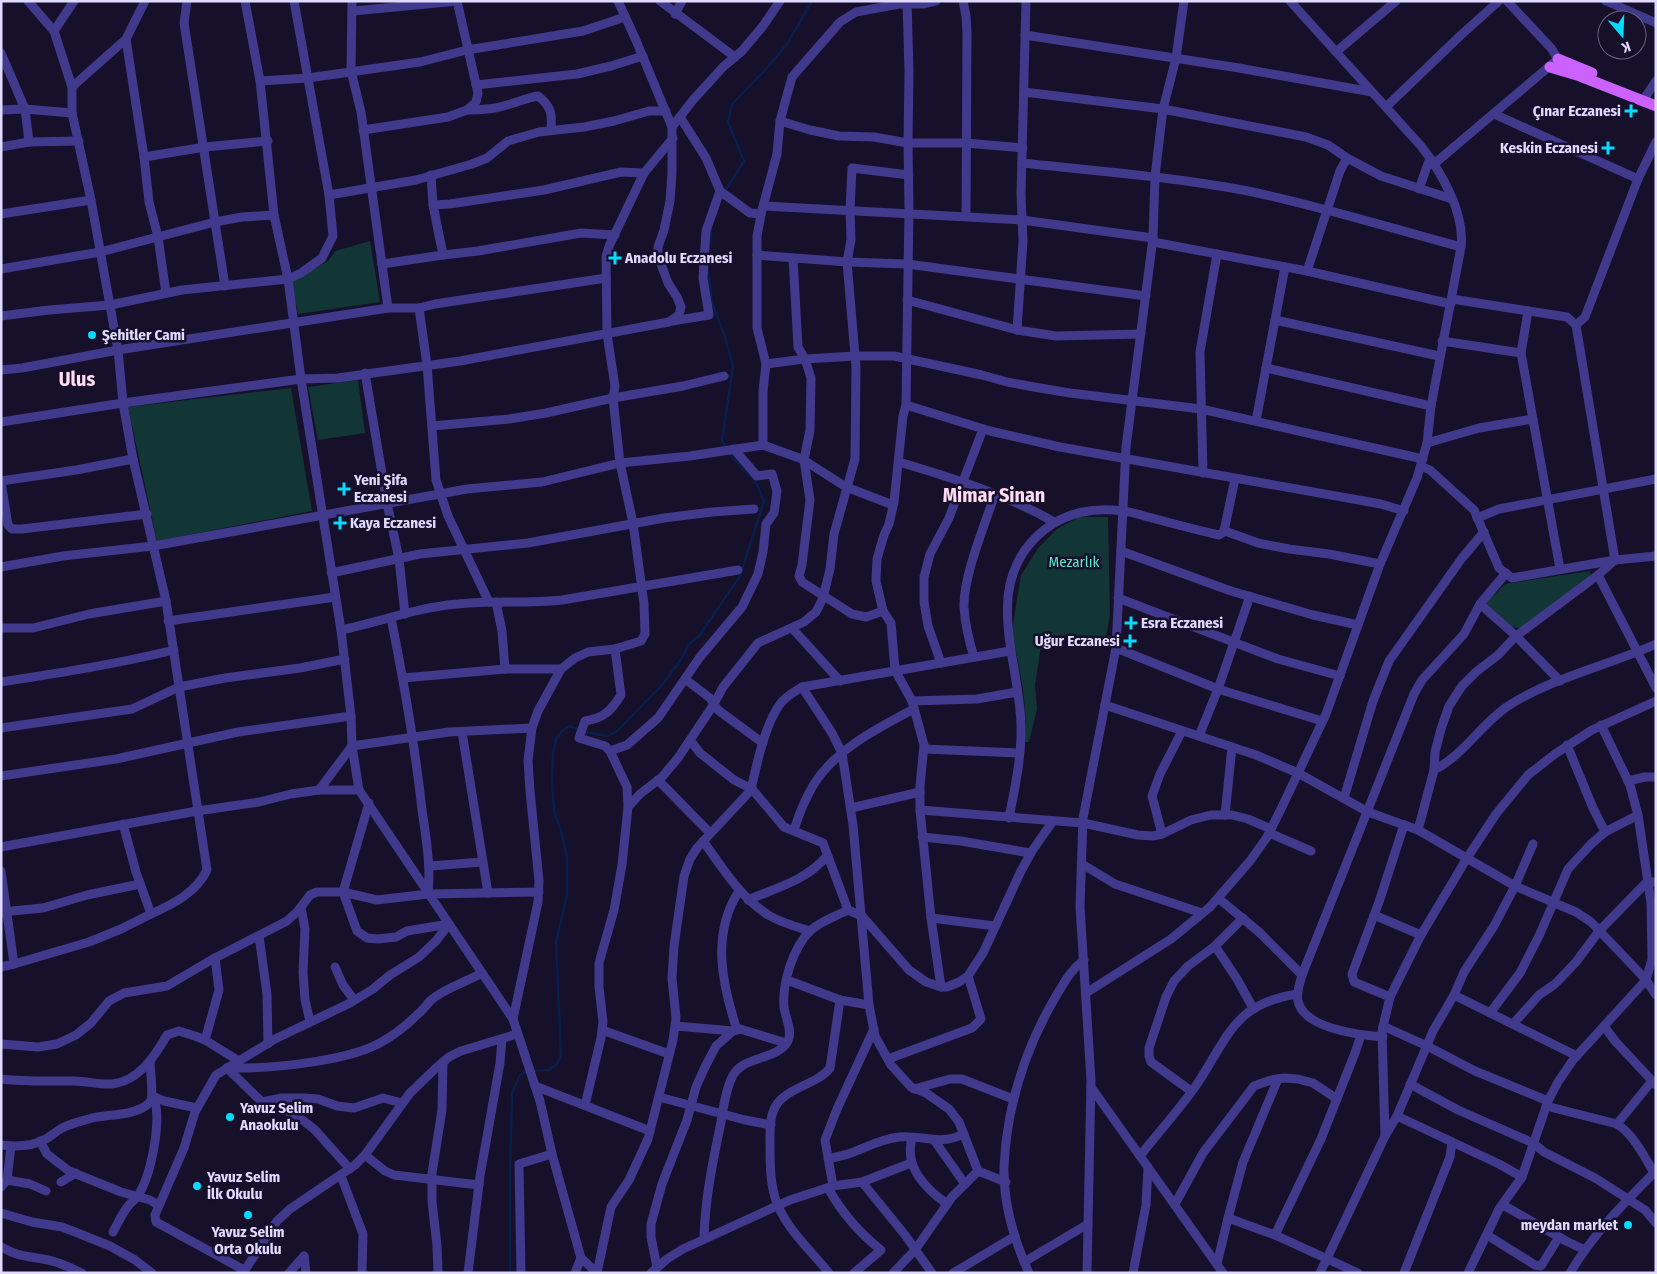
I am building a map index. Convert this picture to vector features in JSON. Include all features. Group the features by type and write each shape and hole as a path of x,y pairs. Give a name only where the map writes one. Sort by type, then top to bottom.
{"main road":[{"path":"1558,59 1648,99 1656,106"},
{"path":"1550,67 1648,99"}],"street":[{"path":"1,967 89,942 121,929 190,893 202,881 207,870 166,601 133,459 110,304 91,200 72,113 72,87 54,31 28,1"},
{"path":"54,31 74,1"},
{"path":"72,87 126,38 145,1"},
{"path":"187,1 184,23 225,286"},
{"path":"245,1 260,81 268,141 274,215 288,279 301,378 341,630 351,716 352,746 359,790 513,1019 540,1101 552,1154 581,1258 598,1273 610,1207 629,1180 648,1139 676,1026 672,978 676,930 684,876 690,859 710,832 752,789 763,743 773,717 781,703 802,687 1010,651"},
{"path":"1,316 110,304 166,293 288,279 301,273 322,258 333,236 329,195 294,1"},
{"path":"363,130 448,118 467,110 476,102 478,93 457,1 352,6 351,71 362,112 363,130 388,308"},
{"path":"618,1 672,128 670,201 664,230 658,246 658,256 668,283 681,307 678,315 669,322"},
{"path":"660,1 735,57"},
{"path":"676,14 682,1"},
{"path":"672,128 693,100 723,67 742,51 763,26 780,1"},
{"path":"763,445 763,391 766,364 757,328 757,236 777,154 780,121 792,77 840,22 856,12 907,2 924,4 936,1"},
{"path":"963,1 967,33 966,216"},
{"path":"1017,330 1023,241 1022,163 1026,1"},
{"path":"1087,1273 1091,1087 1080,907 1083,823 1116,648 1126,458 1153,240 1155,176 1163,109 1176,58 1184,1"},
{"path":"1086,993 1171,939 1202,913 1218,898 1250,861 1270,831 1322,722 1380,564 1404,511 1428,443 1431,406 1439,356 1461,246 1461,226 1452,199 1432,161 1290,1"},
{"path":"1336,52 1396,1"},
{"path":"1386,107 1499,1"},
{"path":"1419,189 1432,161 1494,114 1558,59 1551,48 1507,1"},
{"path":"1606,1 1656,23"},
{"path":"907,2 909,212 906,405 903,416 893,506 878,559 876,580 883,611 891,622 895,670 913,705 921,730 924,749 920,792 922,837 941,987"},
{"path":"260,81 308,78 420,62 467,50 583,31 625,17"},
{"path":"1025,35 1239,68 1372,92"},
{"path":"126,38 149,202 158,237 166,293"},
{"path":"1,53 25,109 29,142"},
{"path":"476,85 576,74 643,56"},
{"path":"1648,99 1656,81"},
{"path":"1024,92 1163,109 1306,137 1328,145 1347,158 1381,176 1452,199"},
{"path":"467,110 483,110 506,106 523,98 538,96 545,102 552,114 551,130"},
{"path":"1,110 25,109 72,113"},
{"path":"329,195 416,180 472,164 487,158 508,141 551,130 614,122 650,111 666,111"},
{"path":"1494,114 1638,179"},
{"path":"680,117 706,158 720,191 750,213 762,210 850,210 1022,220 1153,240 1451,301 1567,317 1576,325 1615,560"},
{"path":"780,121 839,136 874,137 908,143 966,143 1023,148"},
{"path":"513,1019 538,902 539,881 528,760 532,728 538,711 561,669 575,658 588,652 615,649 641,641 645,634 642,586 633,524 620,463 613,398 615,386 607,334 606,256 644,173 672,138"},
{"path":"1,147 29,142 79,141"},
{"path":"144,157 204,147 268,141"},
{"path":"1576,325 1585,317 1638,179 1656,142"},
{"path":"1307,271 1340,171 1347,158"},
{"path":"1022,163 1155,176 1247,191 1328,209 1461,246"},
{"path":"628,807 640,794 658,780 678,758 723,687 758,643 804,622 816,612 823,598 830,569 834,534 855,458 855,356 847,262 851,240 852,168 909,175"},
{"path":"433,205 544,190 621,172 644,173"},
{"path":"431,175 433,205 443,255"},
{"path":"1,422 301,378 338,378 427,365 709,315 704,278 706,231 720,191"},
{"path":"1,214 91,200"},
{"path":"1,269 100,252 215,222 242,217 274,215"},
{"path":"382,264 478,251 581,233 615,235"},
{"path":"1203,473 1200,352 1217,254"},
{"path":"757,255 847,262 908,264 1146,296"},
{"path":"793,258 798,347 805,359 810,378 810,430 804,460 810,500 799,576 802,582 823,598 852,614 866,617 883,611"},
{"path":"1256,421 1285,266"},
{"path":"1,370 388,308 419,308 606,278"},
{"path":"907,300 1017,330 1056,336 1141,334"},
{"path":"419,308 427,365 436,480 448,516 492,602 502,631 505,669"},
{"path":"1528,311 1521,353 1560,569"},
{"path":"1275,320 1439,356"},
{"path":"1442,341 1521,353"},
{"path":"766,364 805,359 894,356 1007,382 1070,393 1132,399 1201,409 1422,462 1474,510 1499,568 1512,578 1615,560 1656,556"},
{"path":"1266,368 1431,406"},
{"path":"365,374 387,503 399,559 405,614"},
{"path":"432,426 509,419 546,413 724,376"},
{"path":"906,405 983,429 1060,447 1381,504 1404,511"},
{"path":"1428,443 1479,428 1533,419"},
{"path":"942,663 928,626 924,602 924,577 930,554 948,518 983,429"},
{"path":"1,567 79,554 153,546 440,494 492,486 542,482 620,463 690,456 763,445 804,460 846,487 893,506"},
{"path":"610,752 626,745 658,718 700,657 742,608 753,587 763,552 766,524 774,513 777,491 772,474 757,476 734,449"},
{"path":"133,459 1,482 8,525 12,529 22,530 146,514"},
{"path":"898,462 962,481 1034,510 1054,522"},
{"path":"1009,818 1017,777 1021,723 1007,631 1008,608 1010,586 1016,566 1026,548 1054,522 1072,514 1093,510 1123,511 1219,535 1224,531 1235,479"},
{"path":"1477,518 1499,509 1656,479"},
{"path":"974,657 965,620 964,605 979,542 995,494"},
{"path":"331,573 420,554 528,542 712,512 754,509"},
{"path":"1224,531 1258,543 1380,564"},
{"path":"1344,798 1373,701 1389,662 1462,558 1484,532"},
{"path":"1121,551 1231,591 1313,615 1358,625"},
{"path":"1418,830 1434,770 1435,752 1441,729 1449,706 1462,686 1498,655 1516,636 1598,575 1615,560"},
{"path":"341,630 456,604 492,602 539,603 738,570"},
{"path":"1383,1037 1361,1035 1330,1028 1307,1016 1298,1004 1297,994 1302,975 1394,744 1422,680 1464,634 1480,604 1506,573"},
{"path":"1598,575 1656,688"},
{"path":"1199,736 1218,689 1250,596"},
{"path":"168,621 335,597"},
{"path":"1118,598 1278,660 1340,676"},
{"path":"1,628 33,628 89,614 166,601"},
{"path":"1480,604 1516,636 1560,681"},
{"path":"391,618 412,737 429,866 428,894"},
{"path":"792,628 840,681"},
{"path":"1434,770 1446,764 1458,754 1498,713 1510,705 1560,681 1656,644"},
{"path":"1116,648 1218,689 1322,722"},
{"path":"585,1105 591,1075 597,1059 603,1022 599,987 599,962 614,910 622,865 628,807 627,787 610,752 605,746 579,738 585,721 599,719 614,707 621,695 615,649"},
{"path":"1,682 97,667 174,650"},
{"path":"1,728 132,709 179,687 345,659"},
{"path":"403,678 505,669 561,669"},
{"path":"685,679 702,690 718,710 763,743"},
{"path":"802,687 832,733 842,753 851,808 870,1005 876,1036 888,1059 901,1077 914,1089 926,1093 949,1109 959,1122 978,1171 1006,1182"},
{"path":"794,830 801,809 814,784 842,753 913,705 977,699 1017,692"},
{"path":"1385,1136 1383,1026 1390,997 1421,935 1467,858 1496,814 1528,775 1568,745 1601,725 1656,700"},
{"path":"1105,705 1232,747 1298,773 1368,812 1418,830 1515,886 1576,912 1591,922 1646,980 1656,995"},
{"path":"1,776 116,759 246,730 351,716"},
{"path":"1468,1273 1502,1204 1522,1177 1547,1103 1558,1082 1577,1056 1646,980 1652,959 1652,882 1638,815 1628,781 1601,725"},
{"path":"319,790 352,746 462,732 532,728"},
{"path":"1162,834 1152,796 1160,774 1182,731"},
{"path":"462,732 488,893"},
{"path":"690,740 700,753 734,780 752,789 784,827 823,843 848,910 862,916 909,970 926,982 941,987 947,987 960,982 968,976 983,953 1030,854 1054,821"},
{"path":"1568,745 1585,789 1605,832"},
{"path":"1225,815 1232,747"},
{"path":"924,749 1020,752"},
{"path":"1628,781 1645,777 1656,777"},
{"path":"658,780 710,832"},
{"path":"1,847 319,790 359,790"},
{"path":"851,808 920,792"},
{"path":"369,803 343,892 357,931 368,938 378,939 396,937 407,931 449,924"},
{"path":"920,810 1083,823 1138,835 1153,836 1162,834 1190,820 1211,815 1232,814 1248,819 1311,851"},
{"path":"1490,1013 1520,973 1554,903 1568,869 1605,832 1638,815"},
{"path":"123,824 140,884 151,914"},
{"path":"1390,997 1354,982 1352,974 1404,825"},
{"path":"922,837 961,841 1030,854"},
{"path":"703,841 739,891 748,900 771,917 810,931"},
{"path":"1320,1273 1385,1136 1397,1116 1433,1031 1454,995 1464,972 1494,926 1515,886 1533,844"},
{"path":"748,900 797,880 821,864 828,856"},
{"path":"429,866 483,862"},
{"path":"1082,864 1115,884 1202,913"},
{"path":"1,871 4,912 14,964"},
{"path":"1513,1024 1539,995 1555,984 1576,962 1599,931 1652,882"},
{"path":"4,912 43,908 87,895 140,884"},
{"path":"735,1030 723,975 721,945 729,909 739,891"},
{"path":"1,1044 38,1048 57,1044 76,1036 91,1023 109,1001 124,993 167,986 215,958 287,921 310,895 317,892 343,892 377,900 428,894 538,892"},
{"path":"1218,898 1243,918 1302,975"},
{"path":"301,907 305,929 303,972 305,1000 310,1021"},
{"path":"704,1238 708,1182 732,1076 736,1070 748,1062 773,1053 789,1039 784,1008 788,980 796,954 810,931 819,924 848,910"},
{"path":"1374,915 1421,935"},
{"path":"931,918 995,926"},
{"path":"1192,1091 1151,1062 1149,1048 1166,998 1174,981 1188,966 1215,946 1243,918"},
{"path":"449,924 436,941 418,957 354,1000 310,1021 216,1075 197,1108 184,1148 158,1205 155,1215 156,1222 244,1272 278,1221 290,1209 350,1169 364,1155 410,1093 443,1062 461,1051 517,1034"},
{"path":"259,936 267,994 268,1044"},
{"path":"1215,946 1237,979 1253,1008"},
{"path":"205,1040 219,990 215,958"},
{"path":"1029,1273 1015,1236 1008,1205 1004,1167 1014,1099 1022,1068 1043,1019 1072,970 1084,960"},
{"path":"335,967 343,985 354,1000"},
{"path":"227,1068 254,1069 337,1057 365,1049 378,1044 408,1024 432,1000 482,973"},
{"path":"888,1059 972,1028 981,1019 968,976"},
{"path":"788,980 840,1000 870,1005"},
{"path":"1140,1156 1192,1091 1228,1033 1248,1012 1278,997 1297,994"},
{"path":"1454,995 1577,1056"},
{"path":"829,1273 788,1222 778,1206 773,1191 770,1168 771,1125 773,1112 777,1104 785,1096 814,1079 825,1075 830,1068 840,1000"},
{"path":"676,1026 740,1029 786,1043"},
{"path":"1383,1026 1475,1071 1547,1103 1617,1124 1624,1128 1655,1172 1628,1199 1585,1250 1570,1273"},
{"path":"1604,1026 1654,1083 1617,1124"},
{"path":"854,1273 881,1250 841,1210 830,1187 826,1140 829,1128 874,1029"},
{"path":"602,1030 669,1054"},
{"path":"654,1270 651,1224 662,1184 687,1120 696,1087 716,1046 735,1030"},
{"path":"1,1079 113,1084 125,1081 139,1072 150,1060 167,1034 179,1031 205,1040 239,1061"},
{"path":"1275,1235 1321,1139 1361,1035"},
{"path":"468,1273 479,1185 500,1063 502,1039"},
{"path":"113,1232 129,1204 137,1198 148,1173 158,1123 157,1105 151,1085 150,1060"},
{"path":"438,1273 432,1179 442,1110 443,1062"},
{"path":"227,1068 265,1105 294,1113 315,1130 350,1169"},
{"path":"914,1089 950,1079 962,1080 1014,1099"},
{"path":"1175,1204 1203,1153 1254,1086 1278,1079 1298,1079 1313,1083 1337,1099"},
{"path":"1217,1264 1243,1162 1278,1079"},
{"path":"1410,1084 1458,1110 1534,1144 1544,1152 1595,1178 1645,1210 1656,1223"},
{"path":"535,1086 650,1131"},
{"path":"1091,1087 1223,1273"},
{"path":"153,1096 164,1101 197,1108"},
{"path":"46,1191 30,1184 4,1184 6,1146 30,1145 75,1123 135,1111 150,1103 153,1096"},
{"path":"659,1096 722,1114 771,1125"},
{"path":"262,1102 282,1098 304,1098 318,1099 337,1106 354,1108 383,1098 394,1099 402,1103"},
{"path":"1397,1116 1522,1177"},
{"path":"828,1159 850,1154 884,1140 900,1137 943,1141 952,1140 964,1134"},
{"path":"912,1138 909,1147 911,1163 920,1180 933,1194 947,1204"},
{"path":"934,1140 965,1184"},
{"path":"40,1141 47,1154 69,1170 137,1198 150,1200 158,1205"},
{"path":"1404,1273 1450,1157 1452,1142"},
{"path":"521,1273 519,1164 552,1154"},
{"path":"364,1155 385,1171 394,1175 479,1185"},
{"path":"654,1270 683,1249 704,1238 778,1206 830,1187 862,1182 911,1163"},
{"path":"1134,1273 1146,1205 1148,1167"},
{"path":"893,1273 915,1250 947,1204 978,1171"},
{"path":"61,1182 76,1173"},
{"path":"341,1176 363,1234 362,1273"},
{"path":"862,1182 932,1273"},
{"path":"1502,1204 1585,1250"},
{"path":"1,1213 32,1222 62,1227 75,1232 110,1246 135,1260 152,1273"},
{"path":"1228,1218 1275,1235 1358,1273"},
{"path":"1024,1262 1088,1224"},
{"path":"1487,1235 1535,1265 1541,1266 1559,1237"},
{"path":"953,1273 960,1267 1015,1236"},
{"path":"1,1247 12,1253 48,1260 82,1273"},
{"path":"288,1273 304,1256 306,1273"},
{"path":"576,1273 581,1258"}],"green space":[{"path":"370,241 380,302 298,314 291,281 328,261 335,251"},
{"path":"358,380 365,433 318,440 308,387"},
{"path":"291,388 312,511 157,541 128,407"},
{"name":"Mezarlık","path":"1079,517 1108,517 1110,615 1106,638 1046,641 1041,646 1035,685 1037,709 1029,742 1025,742 1026,722 1023,689 1012,630 1021,575 1039,547 1057,529"},
{"path":"1590,571 1591,577 1520,628 1511,627 1487,606 1487,602 1505,584"}],"waterway":[{"path":"727,188 744,161 728,122 732,104 787,44 812,1"},
{"path":"710,244 711,230"},
{"path":"708,272 712,303 724,334 733,366 722,441 727,448"},
{"path":"585,732 608,736 616,732 663,684 681,659 688,645 699,636 740,576 764,501 756,482 730,453"},
{"path":"510,1273 512,1093 520,1075 527,1071 549,1070 557,1064 561,1054 556,943 567,895 567,857 554,811 553,754 556,739 562,731 570,726 580,730"}],"place":[{"name":"Çınar Eczanesi","path":"1631,111"},
{"name":"Keskin Eczanesi","path":"1608,148"},
{"name":"Anadolu Eczanesi","path":"615,258"},
{"name":"Şehitler Cami","path":"92,335"},
{"name":"Yeni Şifa Eczanesi","path":"344,489"},
{"name":"Kaya Eczanesi","path":"340,523"},
{"name":"Esra Eczanesi","path":"1131,623"},
{"name":"Uğur Eczanesi","path":"1130,641"},
{"name":"Yavuz Selim Anaokulu","path":"230,1117"},
{"name":"Yavuz Selim İlk Okulu","path":"197,1186"},
{"name":"Yavuz Selim Orta Okulu","path":"248,1215"},
{"name":"meydan market","path":"1628,1225"}],"district":[{"name":"Ulus","path":"77,379"},
{"name":"Mimar Sinan","path":"994,495"}]}
